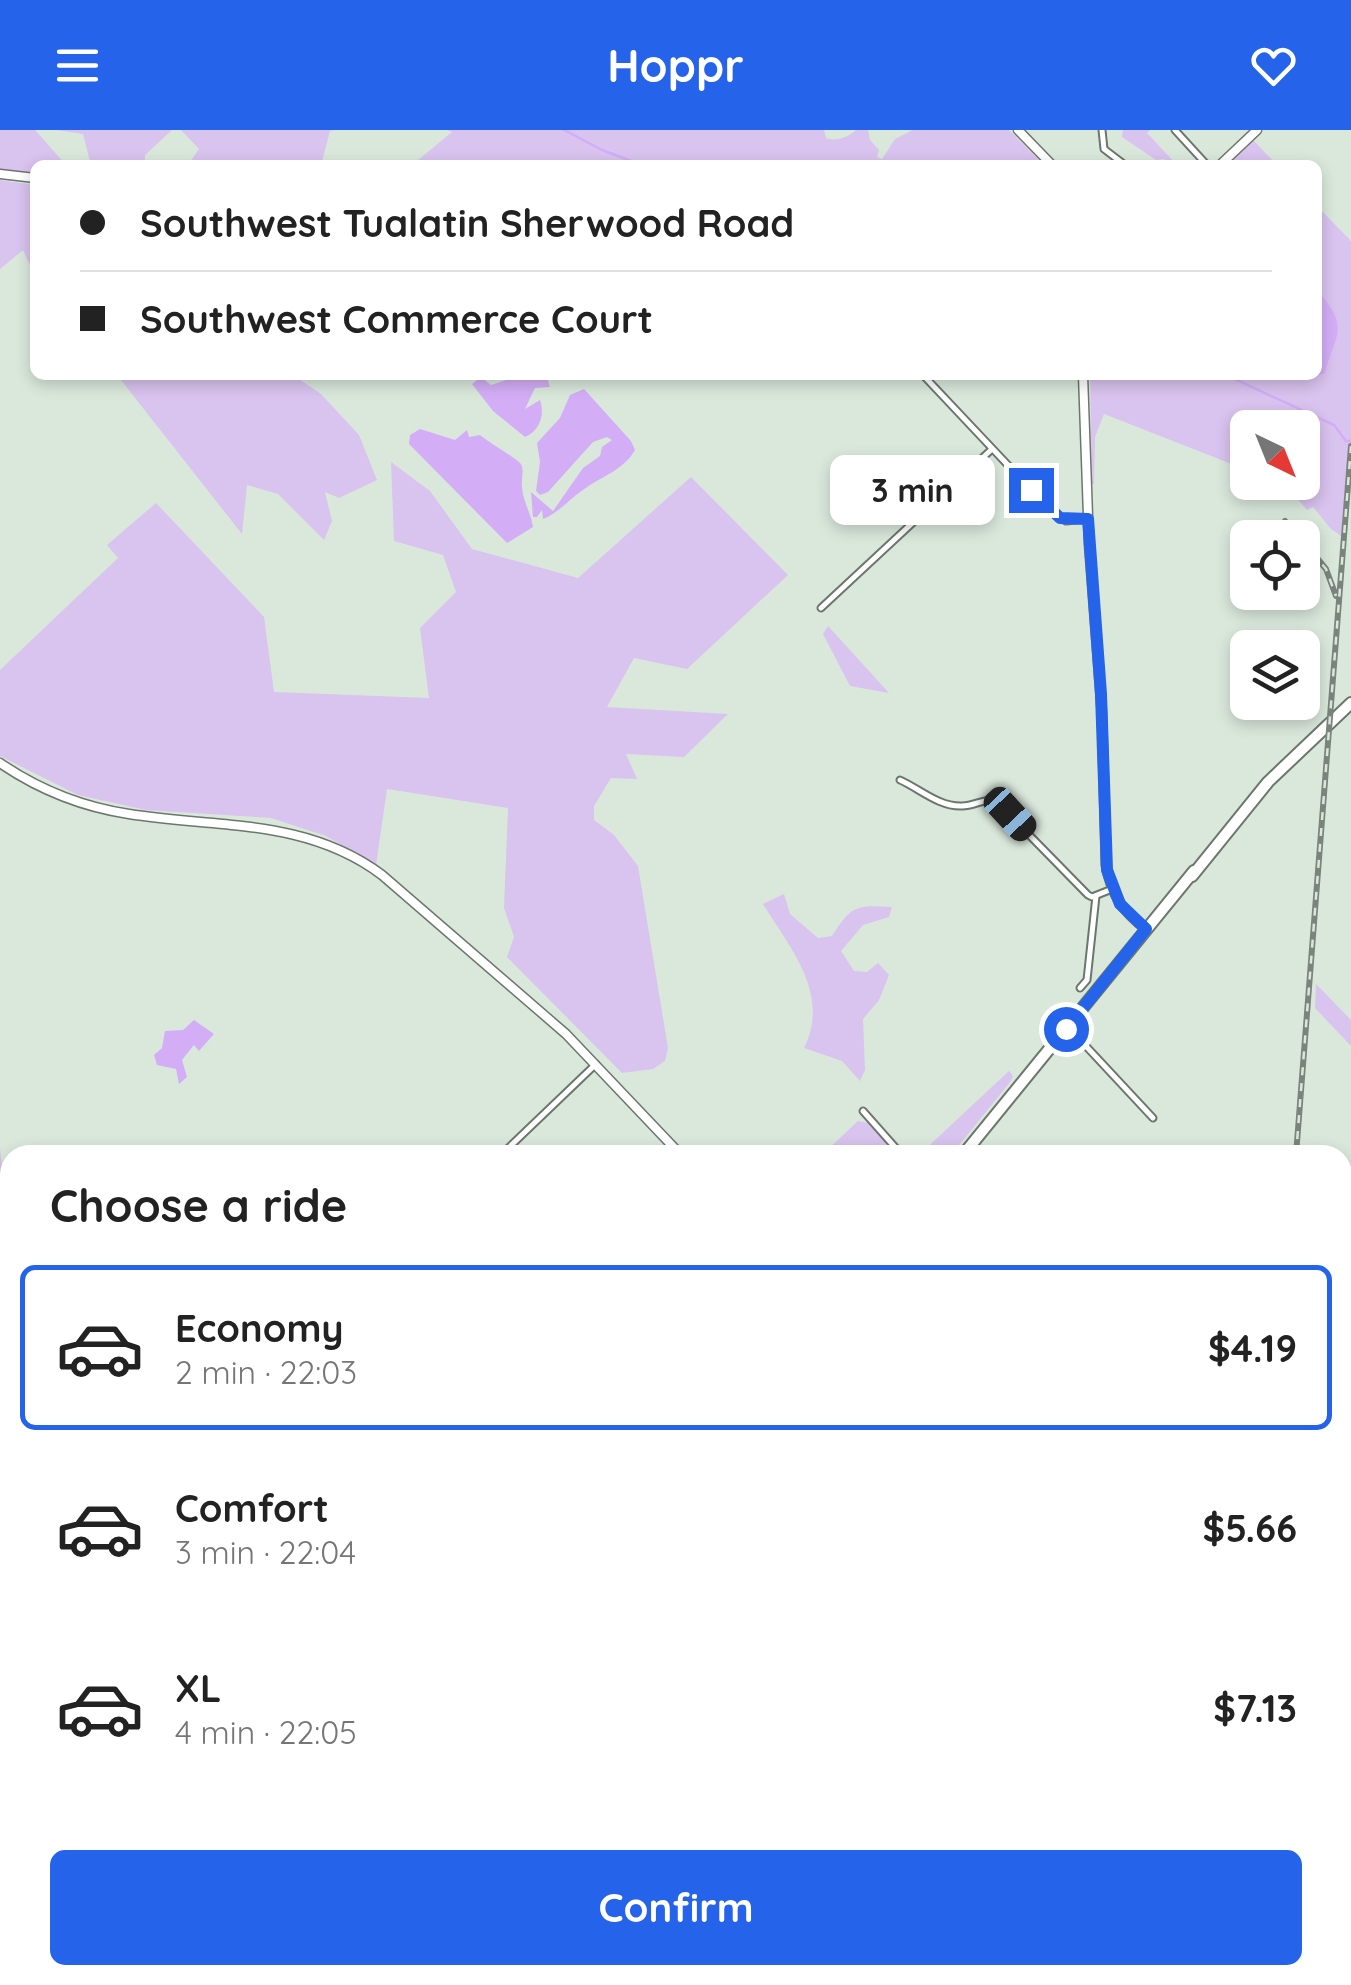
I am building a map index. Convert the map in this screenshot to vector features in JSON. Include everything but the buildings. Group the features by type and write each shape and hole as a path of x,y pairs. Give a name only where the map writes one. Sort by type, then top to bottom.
{"highway":[{"path":"971,1145 1268,782 1351,703"}],"main road":[{"path":"1018,130 1047,160"},
{"path":"1225,160 1255,131"},
{"path":"0,174 30,177"},
{"path":"1083,380 1088,519 1101,694 1106,865 1112,889 1126,912 1146,929"},
{"path":"0,763 49,790 103,808 286,830 348,853 408,898 544,1015 596,1064 671,1145"}],"street":[{"path":"1102,130 1104,150 1117,160"},
{"path":"1174,130 1202,160"},
{"path":"928,380 1060,518 1088,519"},
{"path":"821,608 992,448"},
{"path":"900,780 941,804 961,806 996,800 1088,895 1112,889"},
{"path":"1080,988 1087,980 1096,896"},
{"path":"1066,1029 1153,1118"},
{"path":"511,1145 596,1064"},
{"path":"864,1111 893,1145"}],"shaded area":[{"path":"0,130 35,130 62,160 30,160 30,173 0,169"},
{"path":"56,130 172,130 145,155 145,160 90,160 83,134"},
{"path":"181,130 336,130 330,131 322,160 191,160 199,149"},
{"path":"447,130 824,130 826,138 834,139 856,130 868,130 870,140 879,150 877,157 882,159 895,139 913,130 1009,130 1039,160 418,160 452,132"},
{"path":"1123,130 1150,130 1147,133 1172,160 1156,160 1122,137"},
{"path":"1253,140 1272,160 1232,160"},
{"path":"0,180 30,184 30,265 23,250 0,269"},
{"path":"1322,211 1351,241 1351,474 1347,476 1341,536 1313,507 1307,510 1298,500 1320,500 1320,410 1230,410 1230,463 1104,414 1095,437 1094,484 1090,380 1322,380"},
{"path":"1322,296 1334,314 1338,332 1322,374"},
{"path":"121,380 300,380 321,394 359,435 377,480 339,498 325,492 332,521 324,540 278,494 247,485 242,534"},
{"path":"485,380 491,385 506,380 548,380 550,387 535,388 525,409 540,400 538,426 525,437 493,411 472,384"},
{"path":"584,389 635,450 618,468 554,513 543,519 542,510 533,517 531,492 553,511 583,468 600,456 602,447 612,440 607,437 593,442 548,492 540,495 536,491 540,462 537,443 560,418 570,395"},
{"path":"420,429 455,440 467,430 469,437 480,435 518,461 533,527 507,543 409,444 410,435"},
{"path":"391,462 430,491 472,549 578,578 691,477 788,575 687,669 634,658 607,707 728,714 684,757 626,754 637,779 611,778 594,806 594,820 614,835 638,866 668,1048 665,1061 653,1069 622,1073 507,957 514,937 504,908 508,808 387,789 376,865 326,836 271,818 146,810 78,795 0,756 0,670 118,558 107,545 156,503 264,617 274,692 429,698 420,628 456,592 443,555 394,541"},
{"path":"828,626 889,693 850,686 823,634"},
{"path":"784,894 790,914 818,938 832,936 856,909 892,907 889,917 863,925 841,951 854,971 867,972 878,963 889,975 879,1000 863,1019 865,1070 860,1081 842,1061 804,1048 813,1009 810,990 795,955 763,904"},
{"path":"1316,984 1351,1020 1351,1046 1315,1008"},
{"path":"194,1020 214,1034 199,1051 194,1045 182,1060 187,1077 179,1084 176,1069 157,1065 154,1055 162,1048 165,1031 183,1030"},
{"path":"1009,1071 1011,1081 959,1145 930,1145"},
{"path":"858,1121 868,1123 887,1145 833,1145"}],"waterway":[{"path":"564,130 629,160"},
{"path":"1237,380 1334,425 1346,441 1351,441"}],"railway":[{"path":"1297,1145 1351,446"},
{"path":"1320,562 1336,596"}],"route":[{"path":"1031,490 1060,518 1088,519 1101,694 1107,870 1120,904 1146,929 1066,1029"}]}
